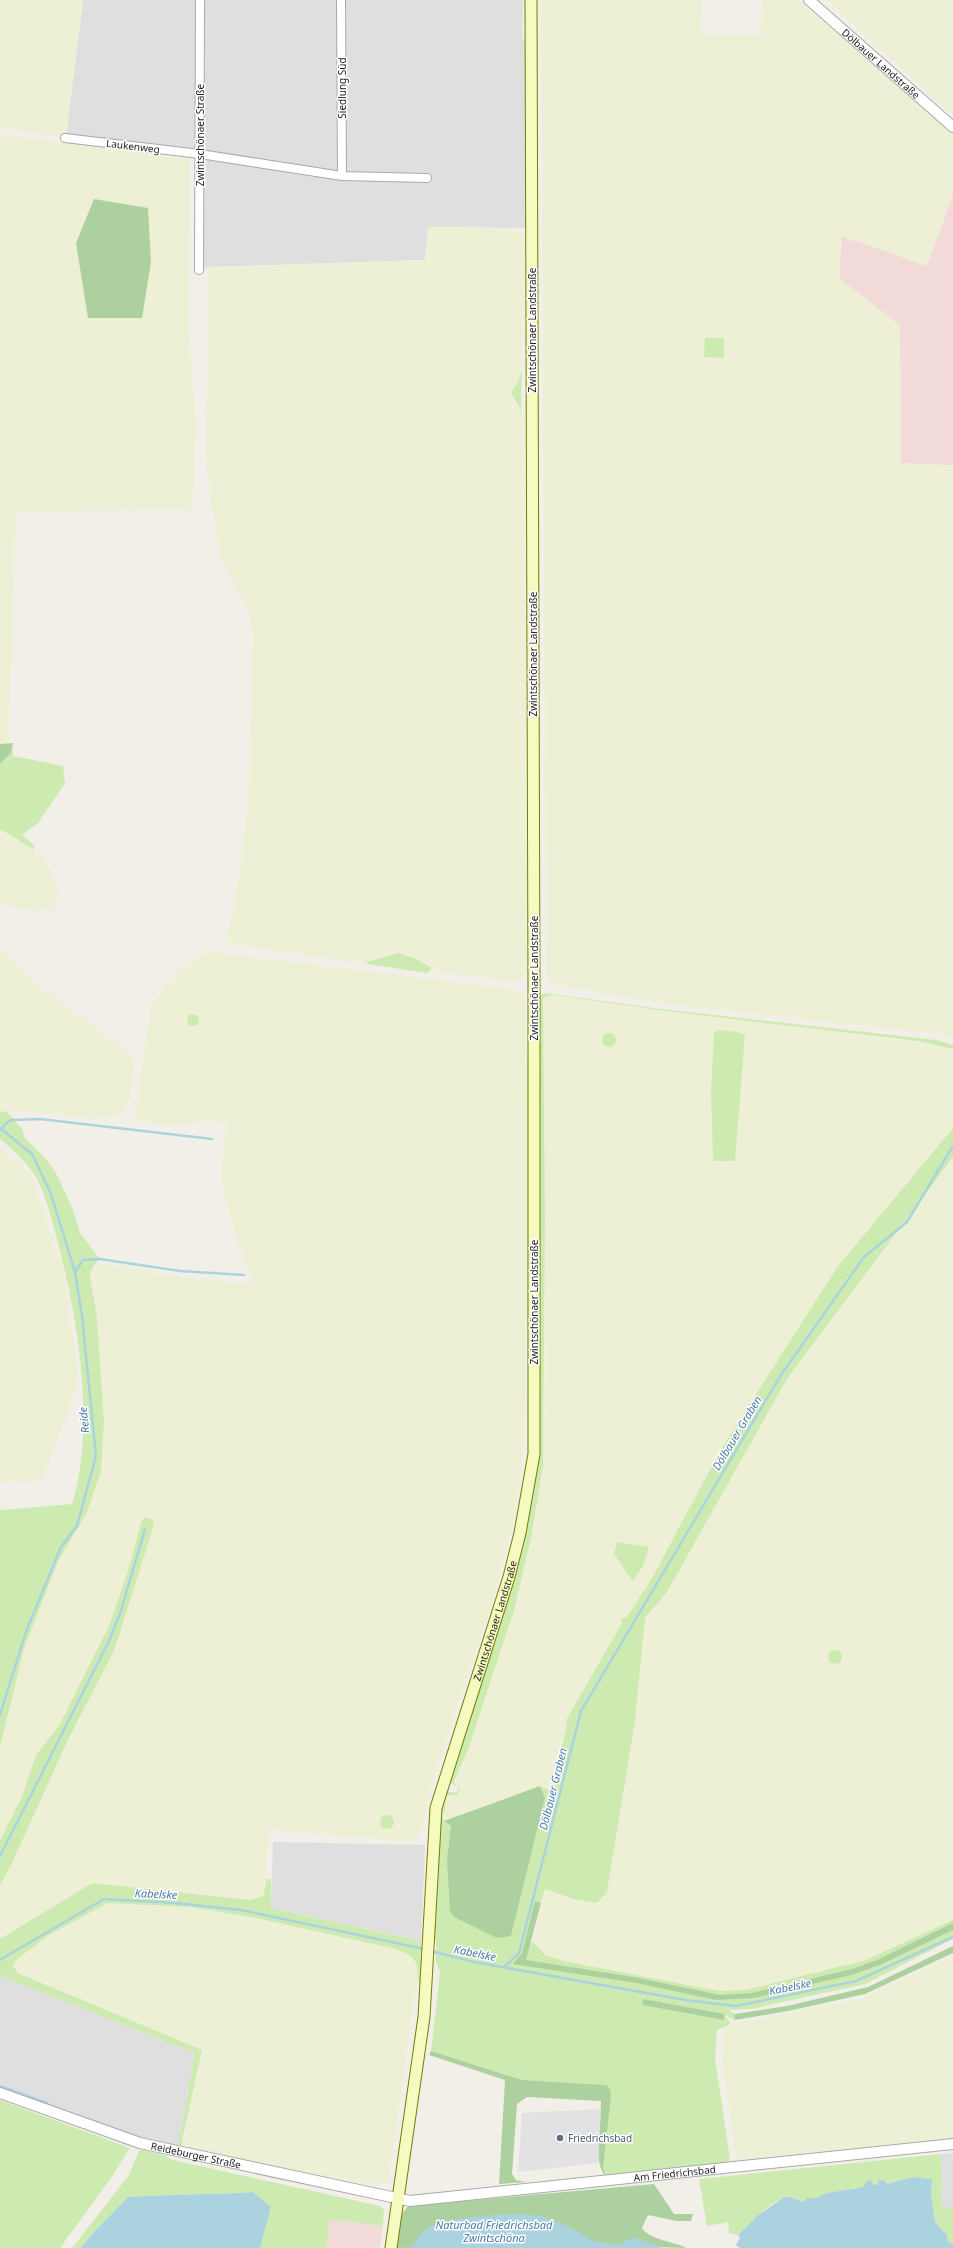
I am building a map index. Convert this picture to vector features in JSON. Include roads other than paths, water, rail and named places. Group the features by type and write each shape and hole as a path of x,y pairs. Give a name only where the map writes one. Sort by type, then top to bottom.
{"main road":[{"name":"Zwintschönaer Landstraße","path":"398,2199 424,2018 436,1808 509,1577 524,1512 534,1454 531,0"},
{"path":"391,2248 398,2199"}],"street":[{"name":"Zwintschönaer Straße","path":"199,270 200,0"},
{"name":"Siedlung Süd","path":"341,0 342,176"},
{"name":"Dölbauer Landstraße","path":"809,0 953,127"},
{"name":"Laukenweg","path":"66,138 200,154"},
{"path":"200,154 342,176 427,178"},
{"name":"Reideburger Straße","path":"0,2093 140,2143 398,2199"},
{"name":"Am Friedrichsbad","path":"398,2199 410,2201 953,2144"}],"water":[{"path":"913,2177 932,2179 931,2193 935,2222 947,2235 948,2242 953,2244 953,2248 740,2248 736,2245 740,2238 738,2235 757,2216 784,2197 790,2197 803,2202 807,2198 816,2198 827,2193 863,2187 867,2181 870,2180 874,2185 878,2184 878,2180 883,2180 887,2184"},
{"path":"253,2192 271,2207 260,2248 81,2248 94,2232 128,2197"},
{"name":"Naturbad Friedrichsbad Zwintschöna","path":"515,2214 541,2216 574,2229 595,2242 619,2245 633,2237 662,2248 410,2248 424,2231 442,2223 468,2218"}],"waterway":[{"path":"2,1130 5,1124 11,1120 40,1119 212,1139"},
{"name":"Reide","path":"0,1128 32,1154 51,1194 75,1272 82,1316 96,1456 77,1526 61,1547 27,1629 0,1715"},
{"name":"Dölbauer Graben","path":"504,1967 519,1953 581,1711 781,1375 864,1257 907,1222 953,1146"},
{"path":"75,1272 83,1260 100,1259 180,1271 244,1275"},
{"path":"0,1856 109,1641 121,1611 145,1529"},
{"name":"Kabelske","path":"0,1960 104,1899 175,1903 241,1910 424,1949"},
{"name":"Kabelske","path":"431,1951 474,1962 685,2000 736,2006 856,1981 953,1937"},
{"path":"0,2086 47,2103"}],"place":[{"name":"Friedrichsbad","path":"560,2138"}]}
